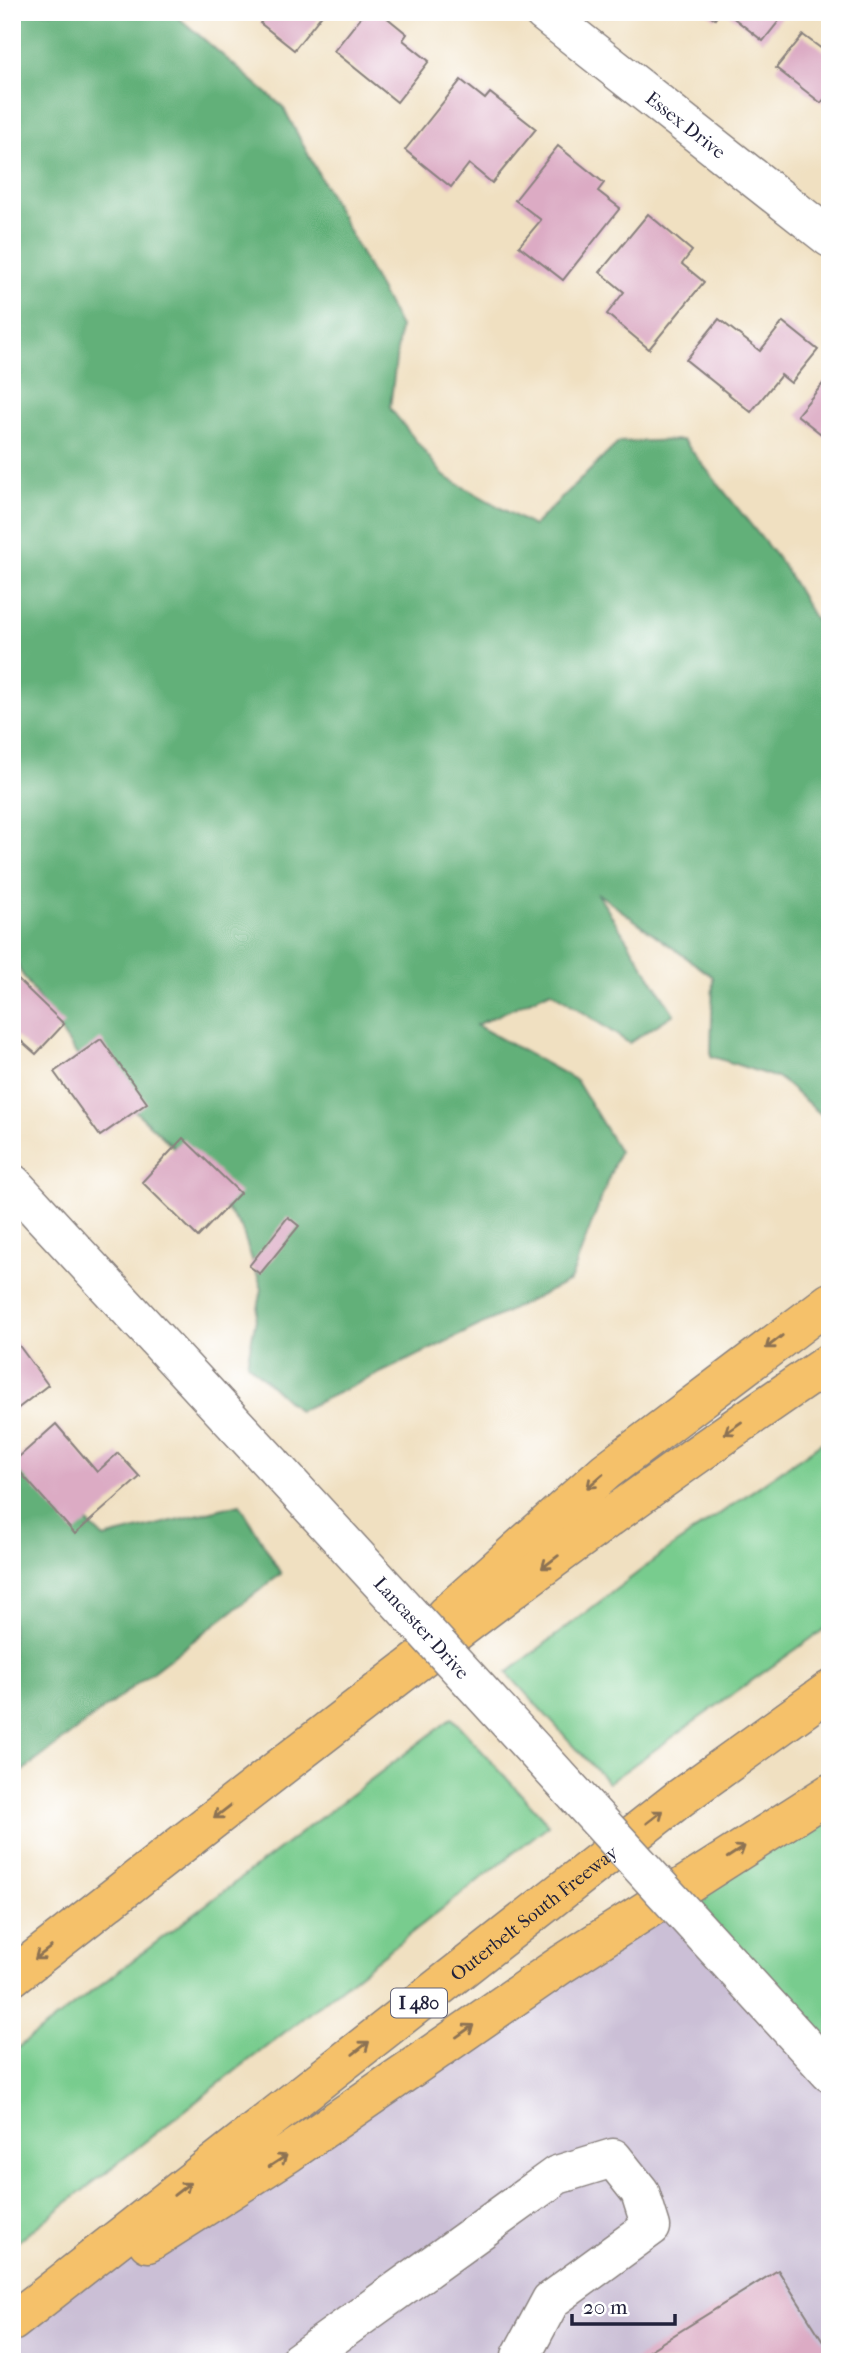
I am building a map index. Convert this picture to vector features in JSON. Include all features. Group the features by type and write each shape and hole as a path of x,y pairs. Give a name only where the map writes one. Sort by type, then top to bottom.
{"highway":[{"path":"276,1770 499,1564 606,1471 830,1302"},
{"path":"12,1977 276,1770 656,1482 830,1362"},
{"name":"Outerbelt South Freeway","path":"12,2324 680,1798 830,1690"},
{"path":"12,2324 289,2153 562,1964 830,1793"}],"street":[{"name":"Essex Drive","path":"543,12 830,238"},
{"name":"Lancaster Drive","path":"12,1182 830,2073"},
{"path":"298,2362 557,2175 613,2158 640,2192 651,2227 551,2300 521,2356 524,2362"}],"shaded area":[{"path":"669,1895 830,2073 830,2362 12,2362 12,2327"}],"green space":[{"path":"12,12 172,12 283,107 400,327 390,408 444,476 533,526 619,442 683,440 783,565 820,628 830,625 830,1122 780,1079 711,1056 713,977 597,893 674,1014 629,1043 551,991 476,1025 576,1080 619,1151 570,1281 299,1411 247,1363 262,1289 241,1227 185,1158 79,1058 20,971 12,947"},
{"path":"830,1437 830,1625 608,1783 507,1673 662,1554"},
{"path":"12,1451 104,1538 240,1504 281,1574 12,1779"},
{"path":"452,1718 549,1825 12,2246 12,2052"},
{"path":"830,1793 830,2073 669,1895"}],"building":[{"path":"269,12 324,12 294,50 260,23"},
{"path":"365,12 380,12 407,34 403,40 429,61 397,102 334,51"},
{"path":"706,12 720,12 715,19"},
{"path":"726,12 786,12 763,41"},
{"path":"803,35 830,55 830,97 828,95 821,103 776,68"},
{"path":"461,80 485,99 490,93 536,129 492,183 469,164 451,187 405,150"},
{"path":"558,146 604,183 598,191 620,208 563,280 519,246 541,220 515,200"},
{"path":"648,214 692,251 682,264 704,282 649,349 607,314 624,292 600,272"},
{"path":"719,319 760,351 783,322 818,350 791,383 781,375 751,412 686,360"},
{"path":"830,375 830,441 797,415"},
{"path":"12,974 64,1024 36,1054 12,1033"},
{"path":"101,1039 147,1103 100,1136 54,1072"},
{"path":"183,1138 240,1193 198,1237 142,1182"},
{"path":"288,1217 299,1226 260,1274 249,1266"},
{"path":"12,1336 48,1385 12,1413"},
{"path":"56,1424 97,1472 118,1453 140,1477 75,1534 12,1463"},
{"path":"778,2270 830,2352 830,2362 631,2362"}]}
